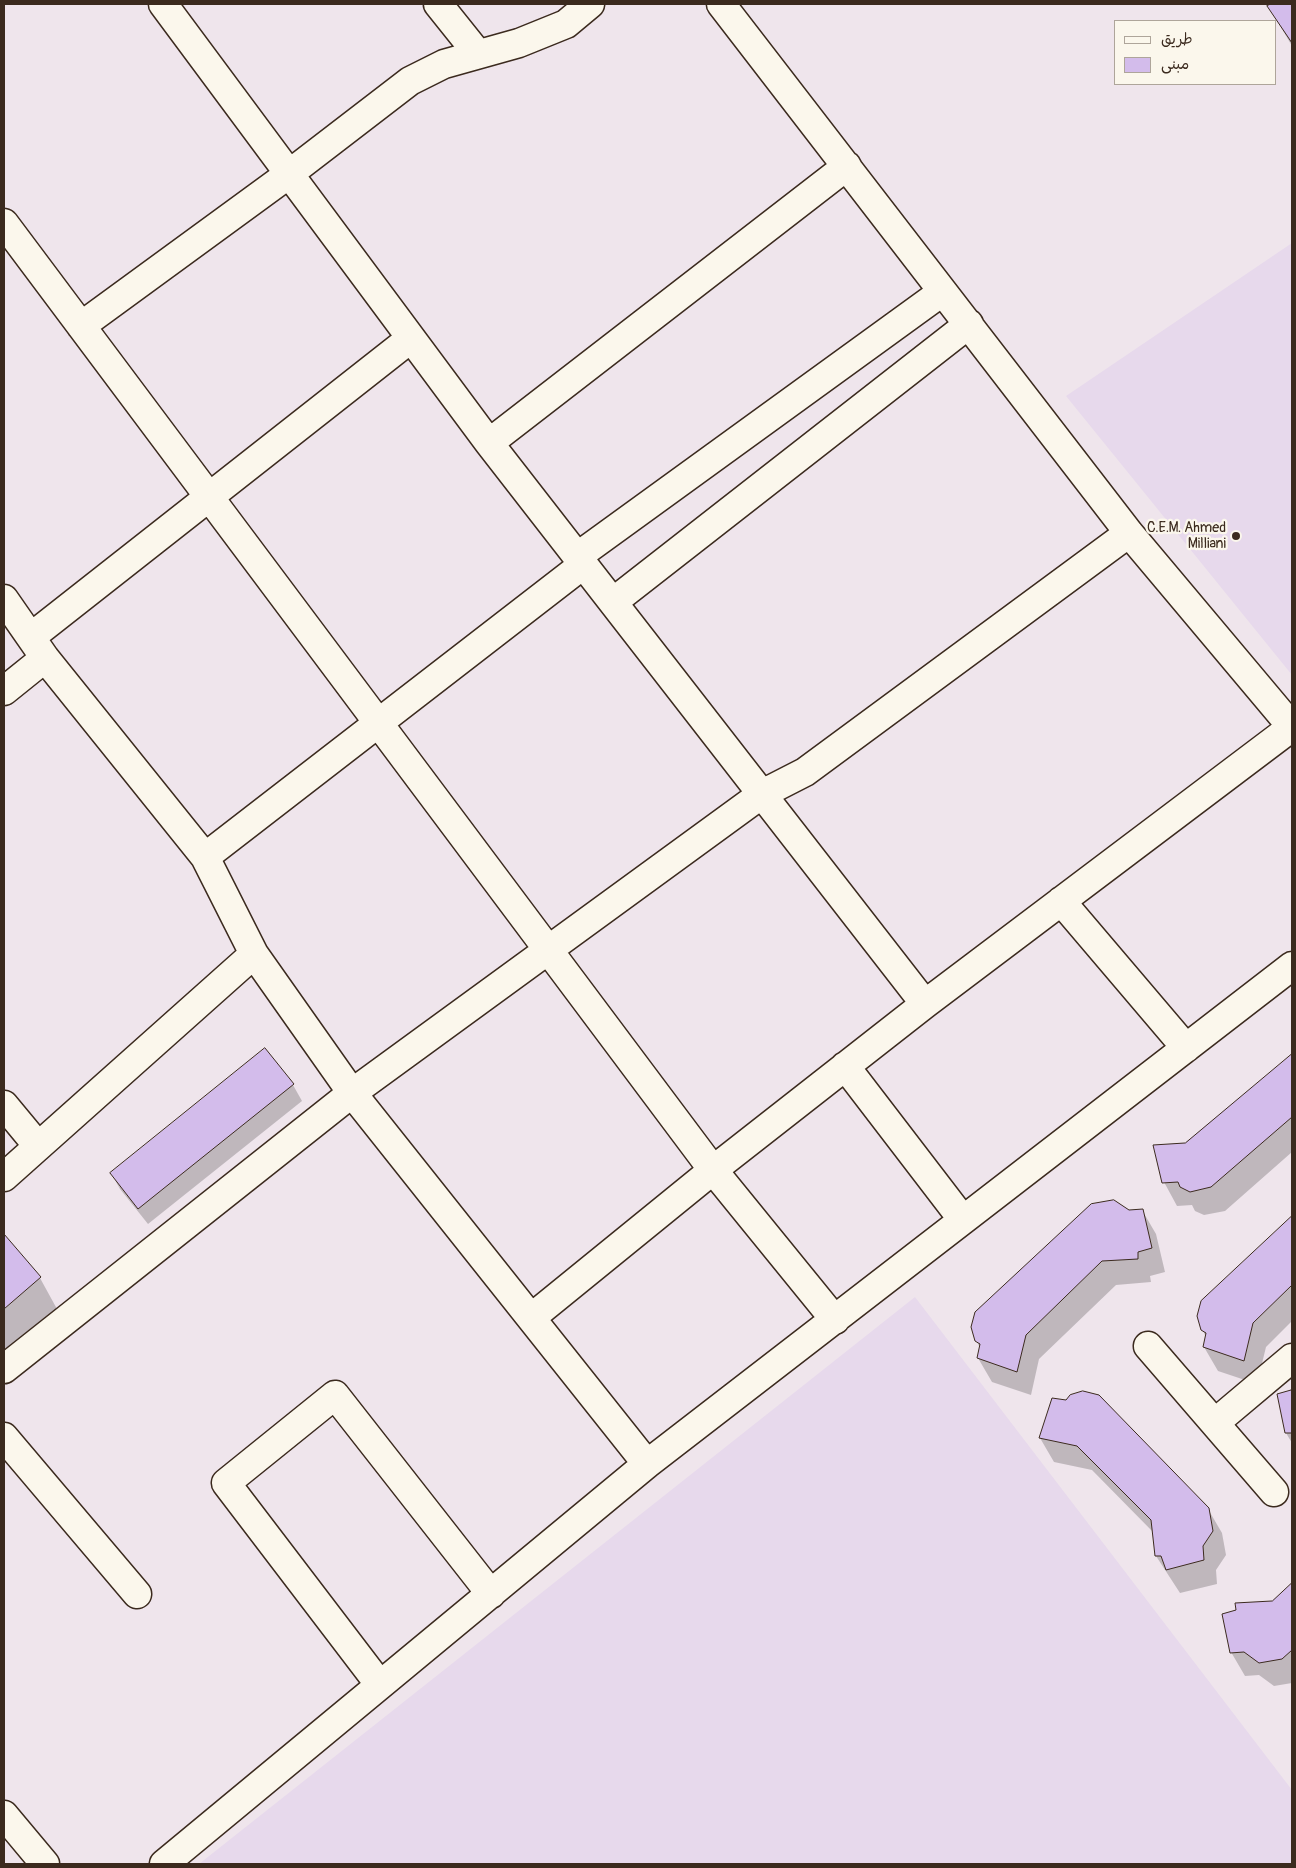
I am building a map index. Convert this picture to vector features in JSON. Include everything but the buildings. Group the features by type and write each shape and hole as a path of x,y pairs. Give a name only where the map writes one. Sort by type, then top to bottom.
{"street":[{"path":"163,4 489,443 925,1004"},
{"path":"438,4 478,54"},
{"path":"81,326 289,174 410,81 444,64 519,43 566,24 590,4"},
{"path":"531,1318 713,1170 845,1066 1292,727 1129,533 721,4"},
{"path":"489,443 847,166"},
{"path":"4,223 713,1170 834,1320"},
{"path":"205,857 379,723 581,560 942,292"},
{"path":"613,602 969,324"},
{"path":"4,691 38,648 209,497 410,339"},
{"path":"4,1369 352,1093 762,794 805,772 1129,533"},
{"path":"4,599 38,648 205,857 254,954 352,1093 648,1464"},
{"path":"1061,901 1186,1048"},
{"path":"4,1177 254,954"},
{"path":"164,1864 648,1464 1292,966"},
{"path":"845,1066 963,1220"},
{"path":"4,1105 38,1146"},
{"path":"1148,1346 1216,1422 1274,1492"},
{"path":"1216,1422 1292,1358"},
{"path":"380,1685 226,1483 335,1395 491,1594"},
{"path":"4,1437 137,1594"},
{"path":"4,1815 45,1864"}],"shaded area":[{"name":"C.E.M. Ahmed Milliani","path":"1292,243 1292,675 1066,396"},
{"path":"915,1297 1292,1790 1292,1864 199,1864"}],"place":[{"name":"C.E.M. Ahmed Milliani","path":"1236,536"}]}
